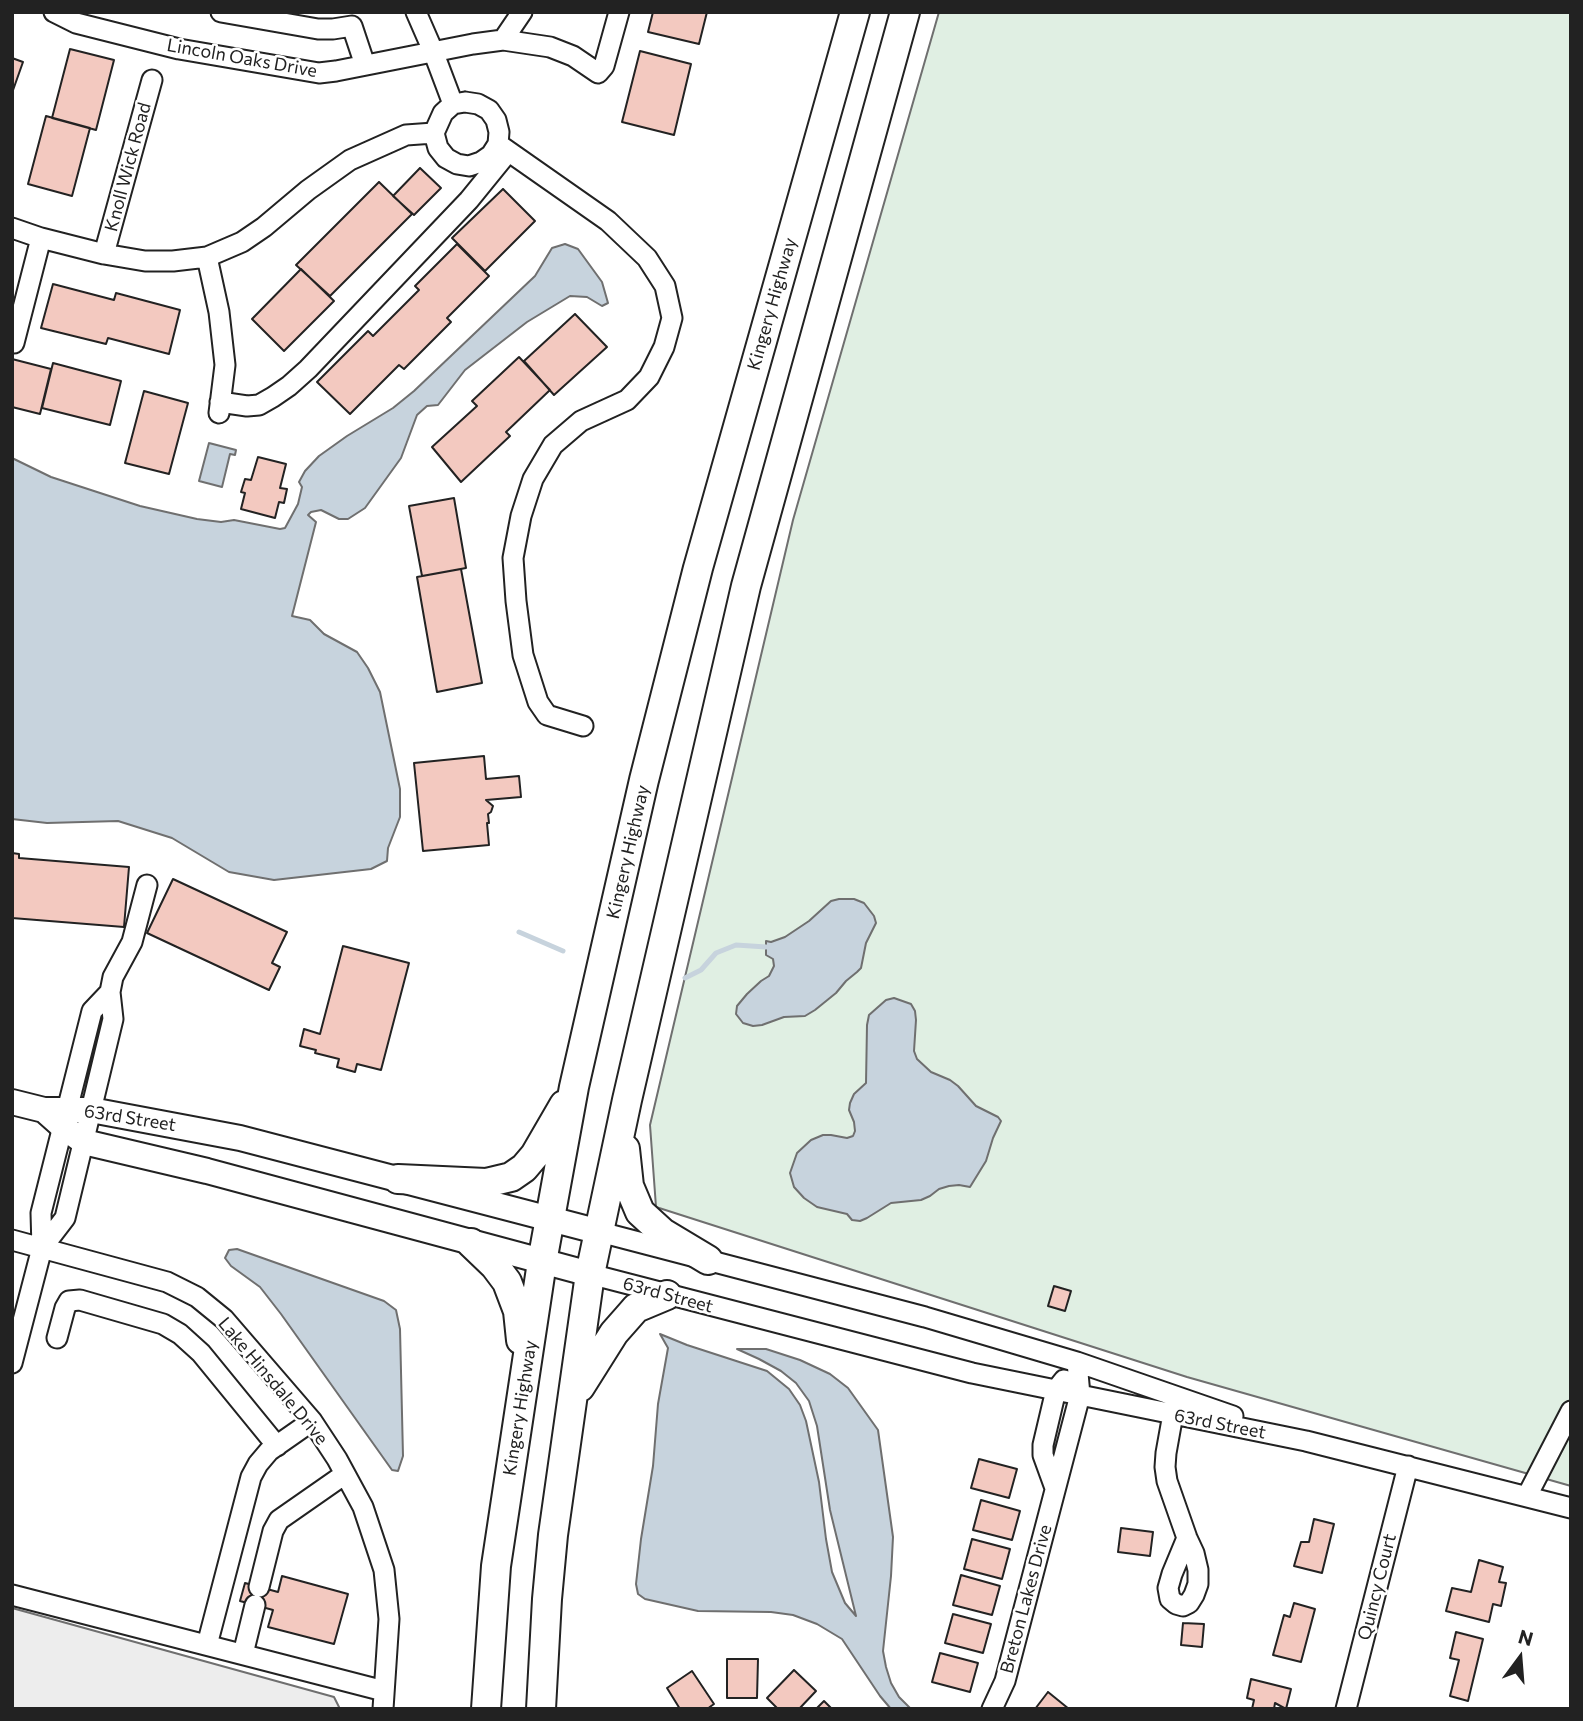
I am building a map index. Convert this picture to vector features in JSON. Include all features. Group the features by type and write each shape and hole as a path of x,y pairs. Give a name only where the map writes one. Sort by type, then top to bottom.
{"highway":[{"name":"Kingery Highway","path":"486,1709 496,1566 542,1262 574,1087 644,780 698,568 855,12"},
{"path":"541,1709 550,1568 590,1274 746,586 905,12"},
{"path":"398,1179 486,1182 511,1177 524,1168 535,1155 574,1087"},
{"path":"622,1125 629,1186 640,1212 663,1233 708,1260"},
{"path":"471,1243 495,1266 512,1291 518,1311 524,1378"},
{"path":"573,1398 598,1356 629,1315 636,1308 667,1294"}],"main road":[{"name":"63rd Street","path":"12,1102 58,1115 91,1110 240,1138 600,1232"},
{"name":"63rd Street","path":"58,1115 84,1142 207,1171 590,1274"}],"street":[{"name":"Lincoln Oaks Drive","path":"54,12 76,23 179,49 318,73 503,40 550,47 573,56 598,74 604,66 619,12"},
{"path":"221,12 318,29 333,29 351,19 365,65"},
{"path":"416,12 453,104"},
{"path":"503,40 522,12"},
{"name":"Knoll Wick Road","path":"104,254 152,80"},
{"path":"503,148 481,162 469,166 457,164 446,158 438,148 434,133 443,113 453,104 466,102 489,110 496,120 503,148 608,221 646,258 665,286 672,318 664,347 652,374 627,400 580,421 553,445 533,479 521,516 513,558 523,655 538,702 547,715 583,726"},
{"path":"12,228 104,254 145,261 207,257 242,242 350,160 406,135 434,133"},
{"path":"207,257 219,312 225,365 219,407 258,405 289,386 308,369 469,200 503,148"},
{"path":"14,343 41,237"},
{"path":"42,1248 65,1218 113,1019 110,992 113,977 132,942 147,885"},
{"path":"12,1363 42,1248 41,1213 58,1115 92,1011 110,992"},
{"name":"63rd Street","path":"600,1232 925,1317 1077,1362 1307,1441"},
{"name":"Lake Hinsdale Drive","path":"12,1240 167,1282 197,1297 224,1319 312,1421 363,1507 384,1570 389,1619 384,1700"},
{"name":"63rd Street","path":"590,1274 972,1373 1307,1441 1571,1508"},
{"path":"57,1338 69,1301 80,1300 163,1324 180,1334 201,1353 277,1446"},
{"path":"1055,1488 1043,1455 1043,1445 1056,1390 1077,1362"},
{"path":"1077,1362 1080,1395"},
{"name":"Breton Lakes Drive","path":"992,1709 1005,1681 1080,1395"},
{"path":"1527,1496 1571,1411"},
{"path":"1172,1414 1165,1467 1173,1503 1187,1538"},
{"path":"207,1645 250,1477 270,1451 312,1421"},
{"name":"Quincy Court","path":"1346,1709 1408,1466"},
{"path":"243,1654 273,1531 279,1520 345,1474"},
{"path":"12,1595 243,1654 384,1700"}],"green space":[{"path":"939,12 1571,12 1571,1486 1187,1377 656,1207 650,1125 793,520"}],"shaded area":[{"path":"565,244 578,249 602,282 608,303 602,306 587,297 570,296 527,322 465,370 438,405 427,406 417,415 401,458 365,508 348,519 339,519 321,510 308,515 316,522 292,616 310,620 324,634 357,652 380,692 400,789 400,817 388,848 387,861 371,869 274,880 229,872 172,838 118,821 47,823 12,819 12,458 51,477 140,506 197,519 221,522 234,520 285,528 298,504 302,487 299,482 319,456 393,408 414,391 535,276 552,248"},
{"path":"209,443 236,450 235,455 230,454 222,487 199,481"},
{"path":"854,899 864,903 874,916 876,923 866,943 861,968 836,993 805,1016 784,1017 762,1025 743,1023 736,1014 737,1006 769,976 774,966 773,959 766,955 766,941 785,937 809,921 831,901"},
{"path":"894,998 911,1004 915,1011 914,1051 917,1059 931,1072 958,1086 976,1106 1001,1121 986,1161 970,1187 949,1186 921,1200 891,1203 867,1218 852,1220 847,1214 817,1207 804,1198 794,1187 790,1173 797,1153 811,1140 823,1135 847,1138 853,1136 854,1122 849,1110 854,1094 866,1083 869,1015 886,1000"},
{"path":"237,1249 384,1301 396,1310 400,1329 403,1456 398,1471 392,1470 260,1287 231,1266 225,1258 229,1250"},
{"path":"660,1334 767,1371 789,1389 800,1405 806,1421 819,1482 832,1572 845,1603 856,1616 830,1510 817,1426 809,1401 796,1383 781,1371 737,1349 766,1349 800,1360 830,1374 848,1388 878,1430 893,1537 883,1651 891,1683 899,1697 911,1709 891,1709 842,1639 817,1624 793,1615 771,1612 698,1611 645,1599 638,1594 636,1584 641,1539 668,1348"},
{"path":"12,1608 334,1697 340,1709 12,1709"}],"building":[{"path":"653,12 707,12 699,44 648,32"},
{"path":"70,49 114,60 96,130 52,118"},
{"path":"640,51 691,64 674,135 622,122"},
{"path":"12,58 23,62 12,93"},
{"path":"46,116 90,128 72,196 28,184"},
{"path":"420,168 441,188 414,215 393,196"},
{"path":"379,182 412,214 330,296 296,265"},
{"path":"503,189 535,221 485,271 452,238"},
{"path":"457,244 489,276 447,318 451,322 404,369 399,365 350,414 317,382 368,331 373,336 419,290 415,286"},
{"path":"301,269 334,301 284,351 252,319"},
{"path":"53,284 114,300 116,293 180,310 169,354 108,338 106,344 41,328"},
{"path":"575,314 607,347 554,395 524,361"},
{"path":"519,357 550,390 506,432 510,436 461,482 432,447 477,406 472,401"},
{"path":"12,359 51,369 40,414 12,407"},
{"path":"53,363 121,381 110,425 42,408"},
{"path":"144,391 188,403 169,474 125,463"},
{"path":"258,457 286,464 280,488 287,489 284,503 279,502 275,518 241,509 245,493 241,492 245,479 251,480"},
{"path":"454,498 466,568 422,576 409,506"},
{"path":"461,569 482,683 437,692 417,577"},
{"path":"484,756 486,779 519,776 521,797 486,800 493,806 487,823 489,845 423,851 414,763"},
{"path":"12,853 19,854 19,858 129,867 124,927 12,918"},
{"path":"173,879 287,932 272,963 280,967 269,990 147,933"},
{"path":"343,946 409,963 381,1070 357,1064 355,1072 337,1067 339,1059 300,1046 304,1029 320,1034"},
{"path":"1054,1286 1071,1291 1065,1311 1048,1306"},
{"path":"979,1459 1017,1469 1009,1498 971,1488"},
{"path":"981,1500 1020,1511 1012,1540 973,1530"},
{"path":"1314,1519 1334,1524 1322,1573 1294,1566 1301,1542 1309,1542"},
{"path":"1121,1528 1153,1532 1150,1556 1118,1552"},
{"path":"972,1539 1010,1549 1002,1579 964,1569"},
{"path":"1479,1560 1503,1567 1499,1582 1506,1583 1501,1606 1493,1604 1489,1622 1446,1611 1452,1588 1471,1592"},
{"path":"961,1575 1000,1586 992,1615 953,1605"},
{"path":"282,1576 348,1594 334,1644 268,1627 273,1610 240,1601 245,1583 278,1592"},
{"path":"1294,1603 1315,1609 1301,1662 1273,1655 1284,1615 1290,1617"},
{"path":"953,1614 991,1624 983,1653 945,1643"},
{"path":"1183,1623 1204,1624 1202,1647 1181,1645"},
{"path":"1456,1632 1483,1639 1468,1701 1450,1696 1459,1660 1450,1658"},
{"path":"940,1653 978,1663 970,1692 932,1682"},
{"path":"727,1659 758,1659 757,1698 727,1698"},
{"path":"794,1670 816,1691 799,1709 778,1709 767,1698"},
{"path":"692,1671 714,1704 707,1709 680,1709 667,1688"},
{"path":"1251,1679 1291,1689 1286,1709 1275,1703 1274,1709 1252,1709 1254,1700 1247,1698"},
{"path":"1048,1692 1069,1709 1035,1709"},
{"path":"824,1701 832,1709 816,1709"}],"waterway":[{"path":"519,932 563,951"},
{"path":"685,978 701,970 716,953 736,945 766,947"}]}
